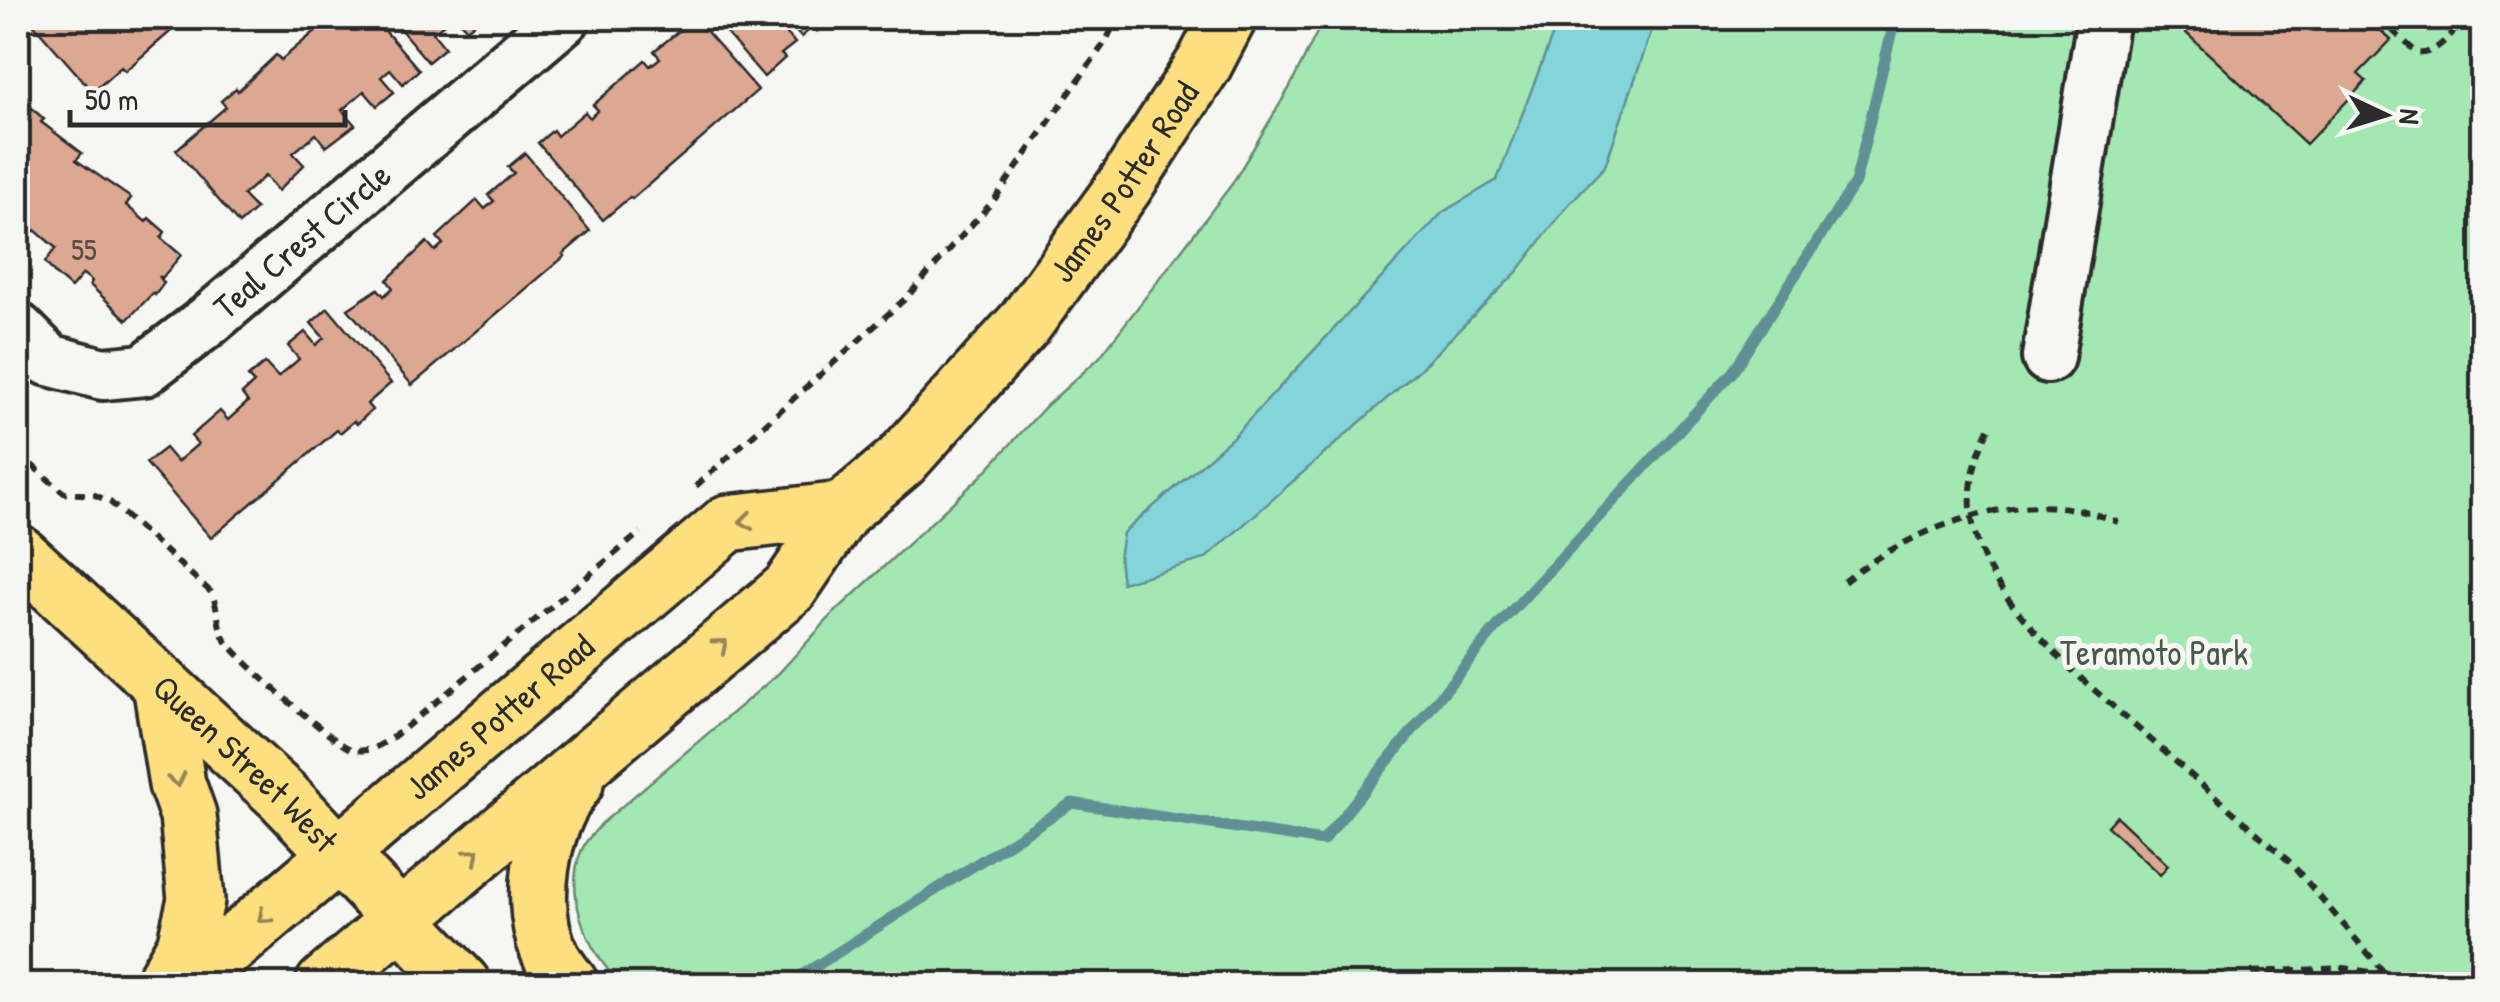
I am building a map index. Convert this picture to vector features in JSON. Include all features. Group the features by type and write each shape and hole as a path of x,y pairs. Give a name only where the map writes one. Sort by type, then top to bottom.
{"main road":[{"name":"James Potter Road","path":"324,984 790,588 842,510 901,461 1025,323 1124,188 1204,64 1228,18"},
{"name":"James Potter Road","path":"186,984 728,524 842,510"},
{"name":"Queen Street West","path":"18,553 283,796 462,984"},
{"path":"161,684 177,784 188,815 196,900 185,946 163,984"},
{"path":"570,984 551,957 545,937 540,883 542,846 552,816 610,740"}],"street":[{"name":"Teal Crest Circle","path":"18,329 49,360 103,374 144,370 208,321 564,18"},
{"path":"2048,357 2103,18"}],"path":[{"path":"689,492 906,298 994,200 1106,41 1117,18"},
{"path":"2380,18 2417,53 2424,54 2433,51 2466,18"},
{"path":"1989,429 1971,482 1971,519 1975,540 1992,577 2074,673 2291,863 2394,984"},
{"path":"18,453 64,494 95,495 125,515 211,592 224,640 323,733 350,749 369,751 400,732 644,530"},
{"path":"1844,582 1896,544 1937,528 2014,509 2074,508 2118,522"},
{"path":"2252,972 2344,968 2383,974"}],"green space":[{"name":"Teramoto Park","path":"1324,18 2482,18 2482,984 622,984 588,938 576,898 578,859 588,840 601,824 778,674 834,613 980,477 1046,406 1099,358 1232,184 1290,87"}],"water":[{"path":"1559,18 1656,18 1605,166 1569,204 1517,272 1419,370 1205,559 1122,583 1119,559 1123,533 1234,436 1443,212 1497,180"}],"building":[{"path":"28,18 186,18 125,71 121,67 93,92"},
{"path":"331,18 374,18 419,70 403,84 390,69 381,77 394,92 377,106 364,91 342,110 355,125 326,147 316,134 293,153 304,165 278,191 265,176 243,195 256,209 239,224 176,150 226,107 221,101 236,88 238,91 276,55 281,60"},
{"path":"391,18 451,18 433,33 445,48 428,62"},
{"path":"457,18 480,18 467,29"},
{"path":"695,18 758,90 603,220 538,143 553,130 557,136 585,112 590,118 598,110 593,105 645,60 650,66 660,58 654,51"},
{"path":"713,18 773,18 795,43 764,77"},
{"path":"784,18 833,18 817,31 814,26 801,37"},
{"path":"2170,18 2367,18 2391,40 2358,74 2366,81 2306,144"},
{"path":"28,105 44,119 41,122 82,153 76,160 131,198 126,205 165,232 161,238 181,255 162,278 159,276 164,283 155,295 127,320 83,274 71,288 55,274 45,262 56,248 35,230 23,243 18,239 18,107 23,112"},
{"path":"525,153 590,231 412,385 348,309 378,289 384,296 393,288 387,280 427,242 435,251 443,244 437,237 477,200 485,209 494,201 488,195 514,173 508,167"},
{"path":"328,308 391,383 367,404 372,410 357,424 354,421 340,433 337,430 211,538 146,463 165,448 177,462 198,444 191,436 220,411 228,420 248,402 242,394 254,383 248,377 265,363 278,377 299,359 288,346 305,332 316,345 324,338 311,323"},
{"path":"2116,816 2168,865 2160,875 2107,826"}],"waterway":[{"path":"788,984 1072,803 1323,841 1494,630 1732,373 1855,183 1895,18"}]}
